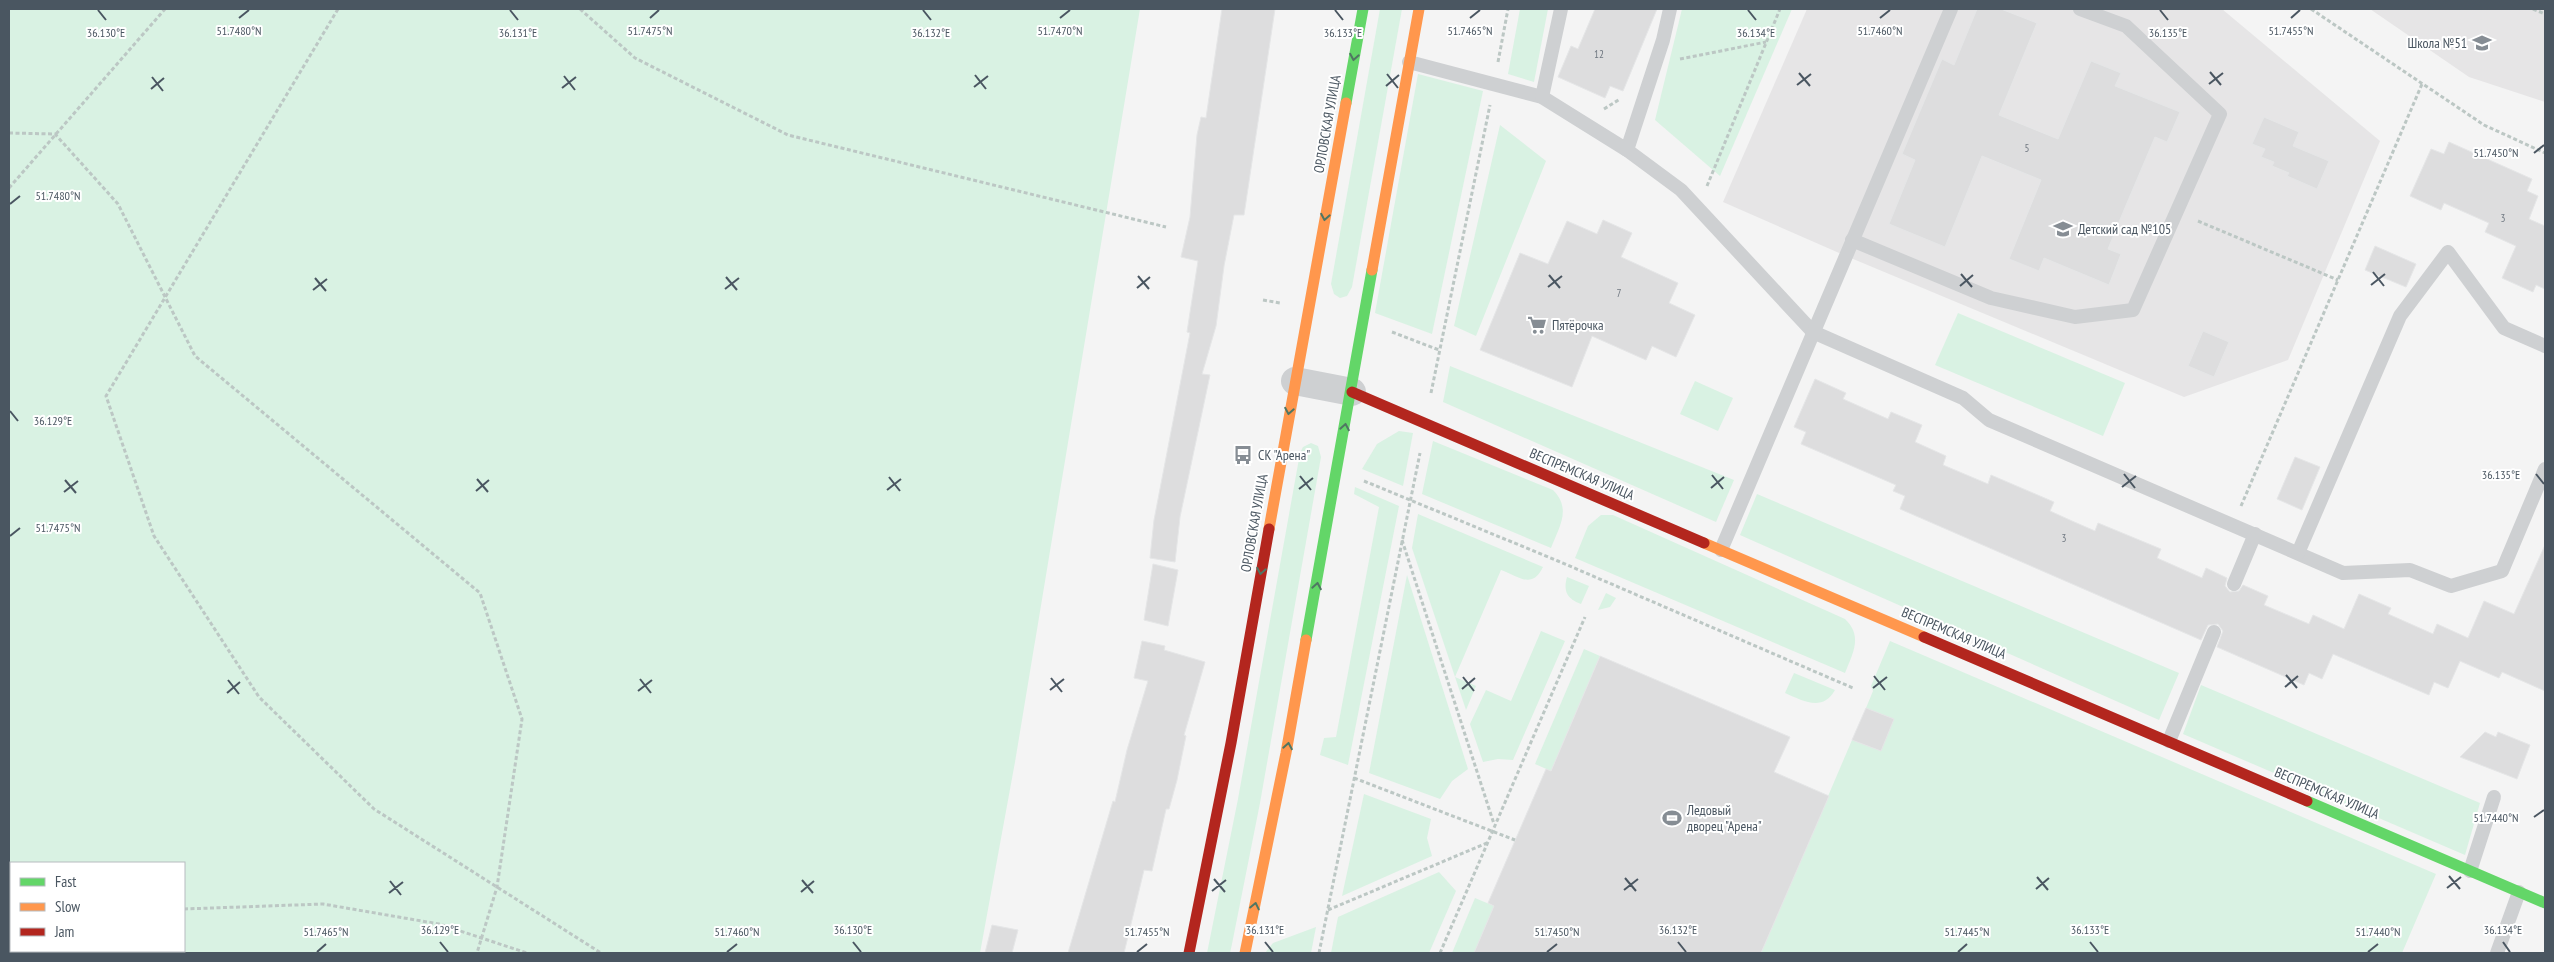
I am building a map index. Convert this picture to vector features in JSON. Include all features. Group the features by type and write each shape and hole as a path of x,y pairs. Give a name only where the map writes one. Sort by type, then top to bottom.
{"street":[{"name":"ОРЛОВСКАЯ УЛИЦА","path":"1189,953 1231,743 1363,9"},
{"path":"1245,953 1286,753 1419,9"},
{"path":"1295,381 1352,392"},
{"name":"ВЕСПРЕМСКАЯ УЛИЦА","path":"1352,392 2545,903"}],"lane":[{"path":"1542,98 1561,9"},
{"path":"1627,150 1655,64 1670,9"},
{"path":"1721,550 1812,332 1951,9"},
{"path":"1852,240 1990,298 2075,317 2133,310 2220,114 2126,26 2080,9"},
{"path":"1409,62 1495,83 1542,98 1627,150 1680,190 1812,332 1963,398 1989,420 2344,572 2410,570 2451,586 2502,571 2545,469"},
{"path":"2298,553 2400,316 2448,252 2504,328 2545,346"},
{"path":"2234,584 2255,534"},
{"path":"2169,741 2214,632"},
{"path":"2470,871 2494,797"},
{"path":"2497,953 2519,892"}],"path":[{"path":"9,188 165,9"},
{"path":"338,9 106,396 154,536 259,697 374,808 601,953"},
{"path":"580,9 635,58 788,135 1166,227"},
{"path":"1319,953 1495,83 1508,9"},
{"path":"1697,209 1780,9"},
{"path":"2310,9 2484,125 2545,153"},
{"path":"2533,9 2545,14"},
{"path":"1655,64 1766,42"},
{"path":"1582,122 1650,80"},
{"path":"2233,525 2422,84"},
{"path":"9,133 55,134 118,204 195,356 480,593 522,720 498,887 477,953"},
{"path":"2177,212 2338,280"},
{"path":"1358,478 1558,561 1853,688"},
{"path":"1402,540 1495,825"},
{"path":"1440,953 1585,617"},
{"path":"1354,778 1515,840"},
{"path":"1328,910 1487,843"},
{"path":"185,909 323,904 439,924 527,953"}],"shaded area":[{"name":"Детский сад №105","path":"1807,9 2222,9 2380,141 2288,360 2184,397 1846,256 1723,202"},
{"name":"Школа №51","path":"2370,9 2545,9 2545,102 2469,77"}],"green space":[{"path":"9,9 1140,9 1015,762 980,953 9,953"},
{"path":"1380,9 1402,9 1352,287 1347,296 1340,298 1334,294 1331,284"},
{"path":"1520,9 1548,9 1534,82 1508,74"},
{"path":"1682,9 1792,9 1720,176 1655,120"},
{"path":"1418,74 1483,91 1432,334 1375,313"},
{"path":"1500,125 1546,161 1476,336 1454,326"},
{"path":"1958,313 2125,383 2103,436 1935,365"},
{"path":"1450,366 1734,480 1716,522 1443,402"},
{"path":"1695,381 1733,398 1718,431 1680,414"},
{"path":"1399,431 1413,433 1403,486 1362,469 1377,444"},
{"path":"1433,441 1553,490 1559,497 1563,511 1551,548 1422,494"},
{"path":"1311,443 1318,446 1321,457 1260,803 1232,944 1230,953 1207,953 1238,799 1300,453 1303,447"},
{"path":"1355,487 1399,506 1348,765 1320,755 1324,738 1336,737 1379,507 1354,494"},
{"path":"1757,494 2179,673 2159,720 1740,535"},
{"path":"1418,514 1543,567 1539,574 1529,580 1501,570 1455,677 1412,548"},
{"path":"1601,515 1613,515 1845,619 1854,632 1855,645 1845,673 1575,558 1588,526"},
{"path":"1407,575 1468,769 1452,781 1440,799 1369,773"},
{"path":"1567,577 1589,586 1581,604 1572,600 1567,594"},
{"path":"1606,593 1616,598 1610,607 1598,610"},
{"path":"1541,631 1565,641 1513,760 1498,759 1483,762 1470,724 1486,690 1511,701"},
{"path":"1890,641 2436,874 2402,953 1761,953 1852,740 1881,751 1893,719 1866,708 1873,691 1871,686"},
{"path":"1584,649 1600,656 1551,771 1535,764"},
{"path":"1794,673 1835,690 1830,697 1819,703 1799,699 1785,693"},
{"path":"1455,677 1476,686 1466,710"},
{"path":"2201,685 2480,803 2465,855 2183,734"},
{"path":"1364,794 1431,819 1427,838 1432,856 1342,896"},
{"path":"1439,872 1456,891 1429,953 1331,953 1338,917"},
{"path":"1475,898 1494,906 1474,953 1452,953"},
{"path":"1316,927 1311,953 1265,953 1273,943"}],"building":[{"path":"1222,9 1275,9 1244,215 1234,215 1224,266 1216,326 1202,374 1210,375 1180,517 1175,562 1150,558 1154,520 1190,333 1187,332 1198,261 1181,257 1190,217 1197,135 1201,117 1206,118"},
{"path":"1595,9 1657,9 1623,91 1610,86 1605,98 1558,77 1571,46 1578,49"},
{"path":"1977,9 2001,9 2037,23 1999,115 2058,139 2091,61 2121,73 2115,86 2180,112 2167,142 2155,137 2124,210 2108,249 2121,254 2109,285 2044,258 2039,271 2009,259 2041,180 1982,156 1945,247 1889,224 1915,160 1902,154 1942,59 1954,65"},
{"path":"2264,117 2299,132 2293,146 2329,161 2317,189 2287,176 2289,173 2272,166 2274,162 2261,157 2265,149 2252,144"},
{"path":"2449,142 2532,179 2527,191 2538,196 2529,219 2545,226 2545,289 2536,285 2533,292 2502,278 2516,246 2485,232 2489,223 2444,203 2441,210 2410,196 2431,149 2444,154"},
{"path":"1603,220 1632,233 1621,257 1678,283 1669,303 1695,315 1676,357 1652,346 1646,360 1592,336 1572,387 1480,350 1520,253 1548,264 1567,221 1597,234"},
{"path":"2375,246 2416,264 2406,287 2365,270"},
{"path":"2203,331 2229,342 2214,377 2188,366"},
{"path":"1815,379 1846,393 1843,399 1888,419 1891,412 1922,425 1915,442 1946,456 1943,465 1988,484 1991,475 2054,502 2050,511 2095,531 2098,523 2161,549 2157,558 2202,578 2206,568 2227,578 2225,586 2230,592 2239,591 2243,585 2268,596 2264,605 2309,624 2313,615 2344,629 2359,594 2391,608 2388,614 2433,634 2437,624 2468,638 2484,601 2514,614 2545,545 2545,691 2502,672 2499,678 2460,661 2448,688 2434,682 2429,695 2333,654 2322,679 2309,673 2304,685 2217,647 2223,631 2218,624 2208,625 2201,640 1900,509 1905,496 1893,491 1896,485 1801,444 1806,432 1794,427"},
{"path":"2295,457 2320,467 2302,510 2277,499"},
{"path":"1153,564 1178,570 1168,626 1144,620"},
{"path":"1142,641 1165,646 1164,650 1205,662 1184,735 1186,736 1177,780 1169,809 1166,809 1152,871 1144,870 1124,953 1068,953 1113,801 1115,802 1127,750 1148,681 1134,678"},
{"name":"Ледовый дворец \"Арена\"","path":"1600,656 1790,737 1774,772 1829,796 1761,953 1474,953 1494,906 1488,903 1546,769 1551,771"},
{"path":"1866,708 1894,719 1881,751 1852,740"},
{"path":"2485,732 2496,737 2498,732 2530,745 2517,779 2460,757"},
{"path":"992,925 1018,930 1012,953 985,953"}],"traffic: fast":[{"path":"1346,103 1363,9"},
{"path":"1306,640 1372,270"},
{"path":"2307,801 2545,903"}],"traffic: slow":[{"path":"1372,270 1419,9"},
{"path":"1269,529 1346,103"},
{"path":"1704,543 1924,637"},
{"path":"1245,953 1286,753 1306,640"}],"traffic: jam":[{"path":"1352,392 1704,543"},
{"path":"1189,953 1231,743 1269,529"},
{"path":"1924,637 2307,801"}],"place":[{"name":"Школа №51","path":"2482,43"},
{"name":"Детский сад №105","path":"2063,229"},
{"name":"Пятёрочка","path":"1537,325"},
{"name":"СК \"Арена\"","path":"1243,455"},
{"name":"Ледовый дворец \"Арена\"","path":"1672,818"}]}
